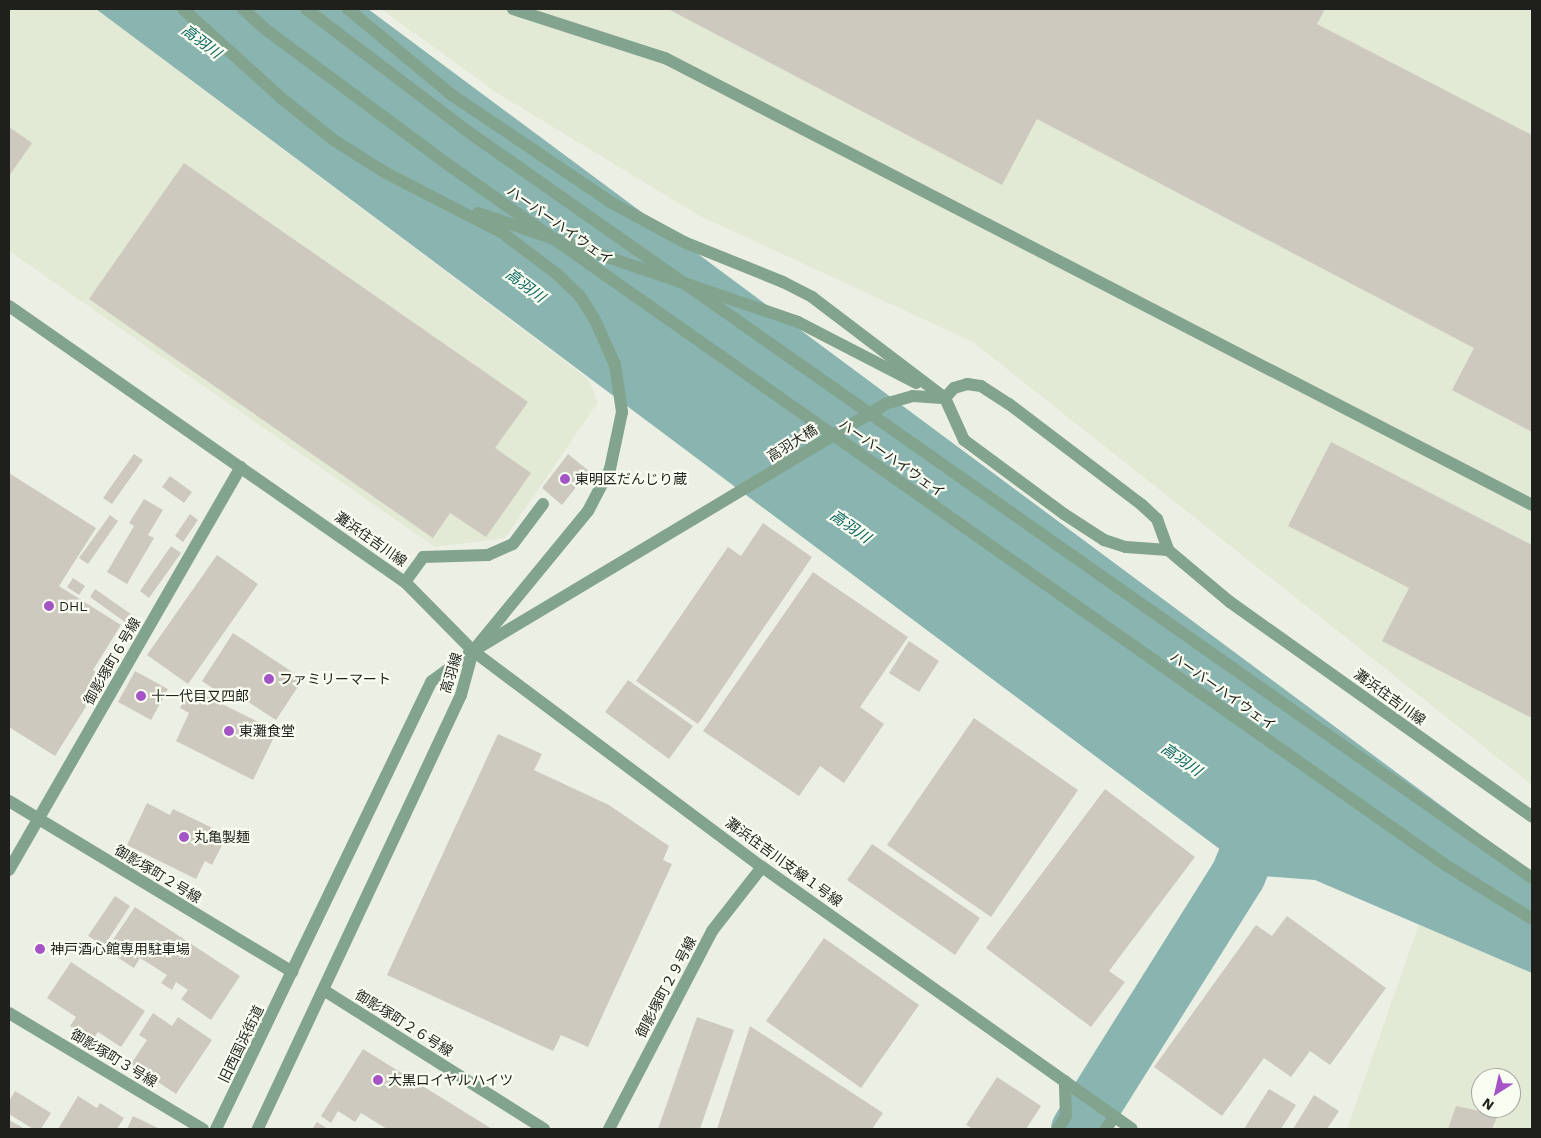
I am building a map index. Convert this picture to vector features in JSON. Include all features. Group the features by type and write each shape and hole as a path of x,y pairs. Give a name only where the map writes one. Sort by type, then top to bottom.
{"street":[{"path":"183,9 281,98 335,141 386,173 443,201 531,252 580,296 615,364 622,412 620,435 610,469 588,511 474,651"},
{"name":"ハーバーハイウェイ","path":"243,9 265,29 458,172 1447,866 1532,919"},
{"name":"ハーバーハイウェイ","path":"306,9 470,133 1532,878"},
{"path":"348,9 452,95 579,182 648,223 812,297 945,398 964,440 1064,514 1104,540 1126,547 1168,550 1157,519 1142,505 1009,404 981,386 966,384 954,388 945,398"},
{"path":"513,9 665,58 1532,505"},
{"path":"443,201 798,322 945,398"},
{"name":"灘浜住吉川線","path":"9,306 405,582 474,651"},
{"name":"高羽大橋","path":"474,651 715,508 885,404 913,396 945,398"},
{"name":"御影塚町６号線","path":"9,870 241,467"},
{"path":"405,582 423,557 488,555 513,544 543,504"},
{"name":"灘浜住吉川線","path":"1168,550 1230,602 1532,818"},
{"name":"灘浜住吉川支線１号線","path":"474,651 762,866 1111,1114"},
{"name":"高羽線","path":"292,972 432,681 474,651"},
{"name":"高羽線","path":"325,990 461,696 474,651"},
{"name":"御影塚町２号線","path":"9,801 292,972"},
{"name":"御影塚町２９号線","path":"609,1129 712,931 762,866"},
{"name":"旧西国浜街道","path":"216,1129 292,972"},
{"path":"258,1129 325,990"},
{"name":"御影塚町２６号線","path":"325,990 544,1129"},
{"name":"御影塚町３号線","path":"9,1014 203,1129"},
{"path":"1058,1129 1066,1116 1065,1081"},
{"path":"1106,1129 1111,1114 1132,1129"}],"shaded area":[{"path":"9,9 96,9 588,379 598,402 505,538 435,547 9,251"},
{"path":"381,9 1532,9 1532,785 973,342 700,216 500,95"},
{"path":"1419,924 1532,973 1532,1129 1347,1129"}],"water":[{"path":"96,9 368,9 1532,873 1532,973 1315,880 1249,875 1229,856"}],"building":[{"path":"668,9 1325,9 1317,24 1532,135 1532,432 1452,390 1474,348 1037,119 1002,185"},
{"path":"9,127 32,143 9,176"},
{"path":"184,163 528,402 495,448 531,473 486,537 450,513 433,538 89,299"},
{"path":"1331,442 1532,545 1532,718 1382,641 1409,588 1288,526"},
{"path":"134,454 143,460 112,504 103,498"},
{"name":"東明区だんじり蔵","path":"568,454 589,471 562,505 542,488"},
{"name":"DHL","path":"9,473 96,528 59,586 121,625 93,670 104,678 55,756 9,727"},
{"path":"170,476 192,492 184,503 162,487"},
{"path":"144,499 163,510 148,535 154,538 127,584 107,572 134,526 129,523"},
{"path":"190,514 198,520 183,542 175,536"},
{"path":"110,515 118,521 88,564 79,558"},
{"path":"763,523 812,557 698,724 636,681 728,547 741,556"},
{"path":"171,546 181,553 149,598 140,591"},
{"path":"217,555 258,584 188,684 147,655"},
{"path":"813,572 908,637 860,707 884,724 844,783 820,766 799,796 703,731"},
{"path":"73,578 85,586 79,595 67,587"},
{"path":"95,589 138,619 132,627 90,597"},
{"path":"233,633 303,679 276,720 227,688 223,695 202,681"},
{"path":"909,641 939,661 919,692 889,673"},
{"path":"135,671 168,689 151,720 118,702"},
{"path":"628,680 693,726 669,759 605,712"},
{"path":"198,692 277,731 253,780 176,741 189,713 180,708 187,694 195,698"},
{"path":"974,718 1078,790 991,917 887,845"},
{"path":"498,734 542,754 534,770 609,805 669,846 663,860 672,864 588,1047 561,1035 553,1051 387,975"},
{"path":"1105,789 1195,857 1109,971 1125,982 1091,1027 986,948"},
{"path":"147,803 170,815 173,809 227,835 212,865 205,861 196,879 127,845"},
{"path":"872,844 980,918 955,955 847,880"},
{"path":"115,896 130,906 104,946 88,936"},
{"path":"135,907 240,976 211,1020 181,999 188,990 176,982 172,990 161,983 167,975 140,958 134,968 106,950"},
{"path":"1287,916 1386,988 1330,1065 1310,1051 1291,1077 1264,1058 1222,1116 1154,1067 1256,925 1272,936"},
{"path":"824,938 919,1005 861,1088 766,1021"},
{"path":"71,962 145,1011 121,1047 98,1032 92,1041 70,1026 76,1017 47,998"},
{"path":"153,1013 172,1026 178,1017 212,1040 176,1094 131,1064 147,1040 139,1035"},
{"path":"697,1017 734,1030 700,1129 658,1129"},
{"path":"750,1026 883,1113 872,1129 717,1129"},
{"name":"大黒ロイヤルハイツ","path":"363,1049 492,1129 387,1129 361,1113 355,1122 338,1111 331,1123 321,1116"},
{"path":"997,1077 1041,1106 1026,1129 973,1129 966,1125"},
{"path":"1269,1089 1296,1105 1281,1129 1244,1129"},
{"path":"15,1091 51,1113 41,1129 33,1129 9,1114 9,1101"},
{"path":"1314,1095 1339,1111 1327,1129 1293,1129"},
{"path":"78,1096 97,1108 100,1103 124,1118 117,1129 58,1129"},
{"path":"1456,1106 1471,1109 1471,1118 1497,1118 1492,1129 1448,1129"},
{"path":"133,1116 160,1129 127,1129"},
{"path":"9,1120 25,1129 9,1129"},
{"path":"317,1122 328,1129 312,1129"}],"waterway":[{"name":"高羽川","path":"1078,1129 1238,874 1261,817"}],"place":[{"name":"東明区だんじり蔵","path":"565,479"},
{"name":"DHL","path":"49,606"},
{"name":"ファミリーマート","path":"269,679"},
{"name":"十一代目又四郎","path":"141,696"},
{"name":"東灘食堂","path":"229,731"},
{"name":"丸亀製麺","path":"184,837"},
{"name":"神戸酒心館専用駐車場","path":"40,949"},
{"name":"大黒ロイヤルハイツ","path":"378,1080"}]}
